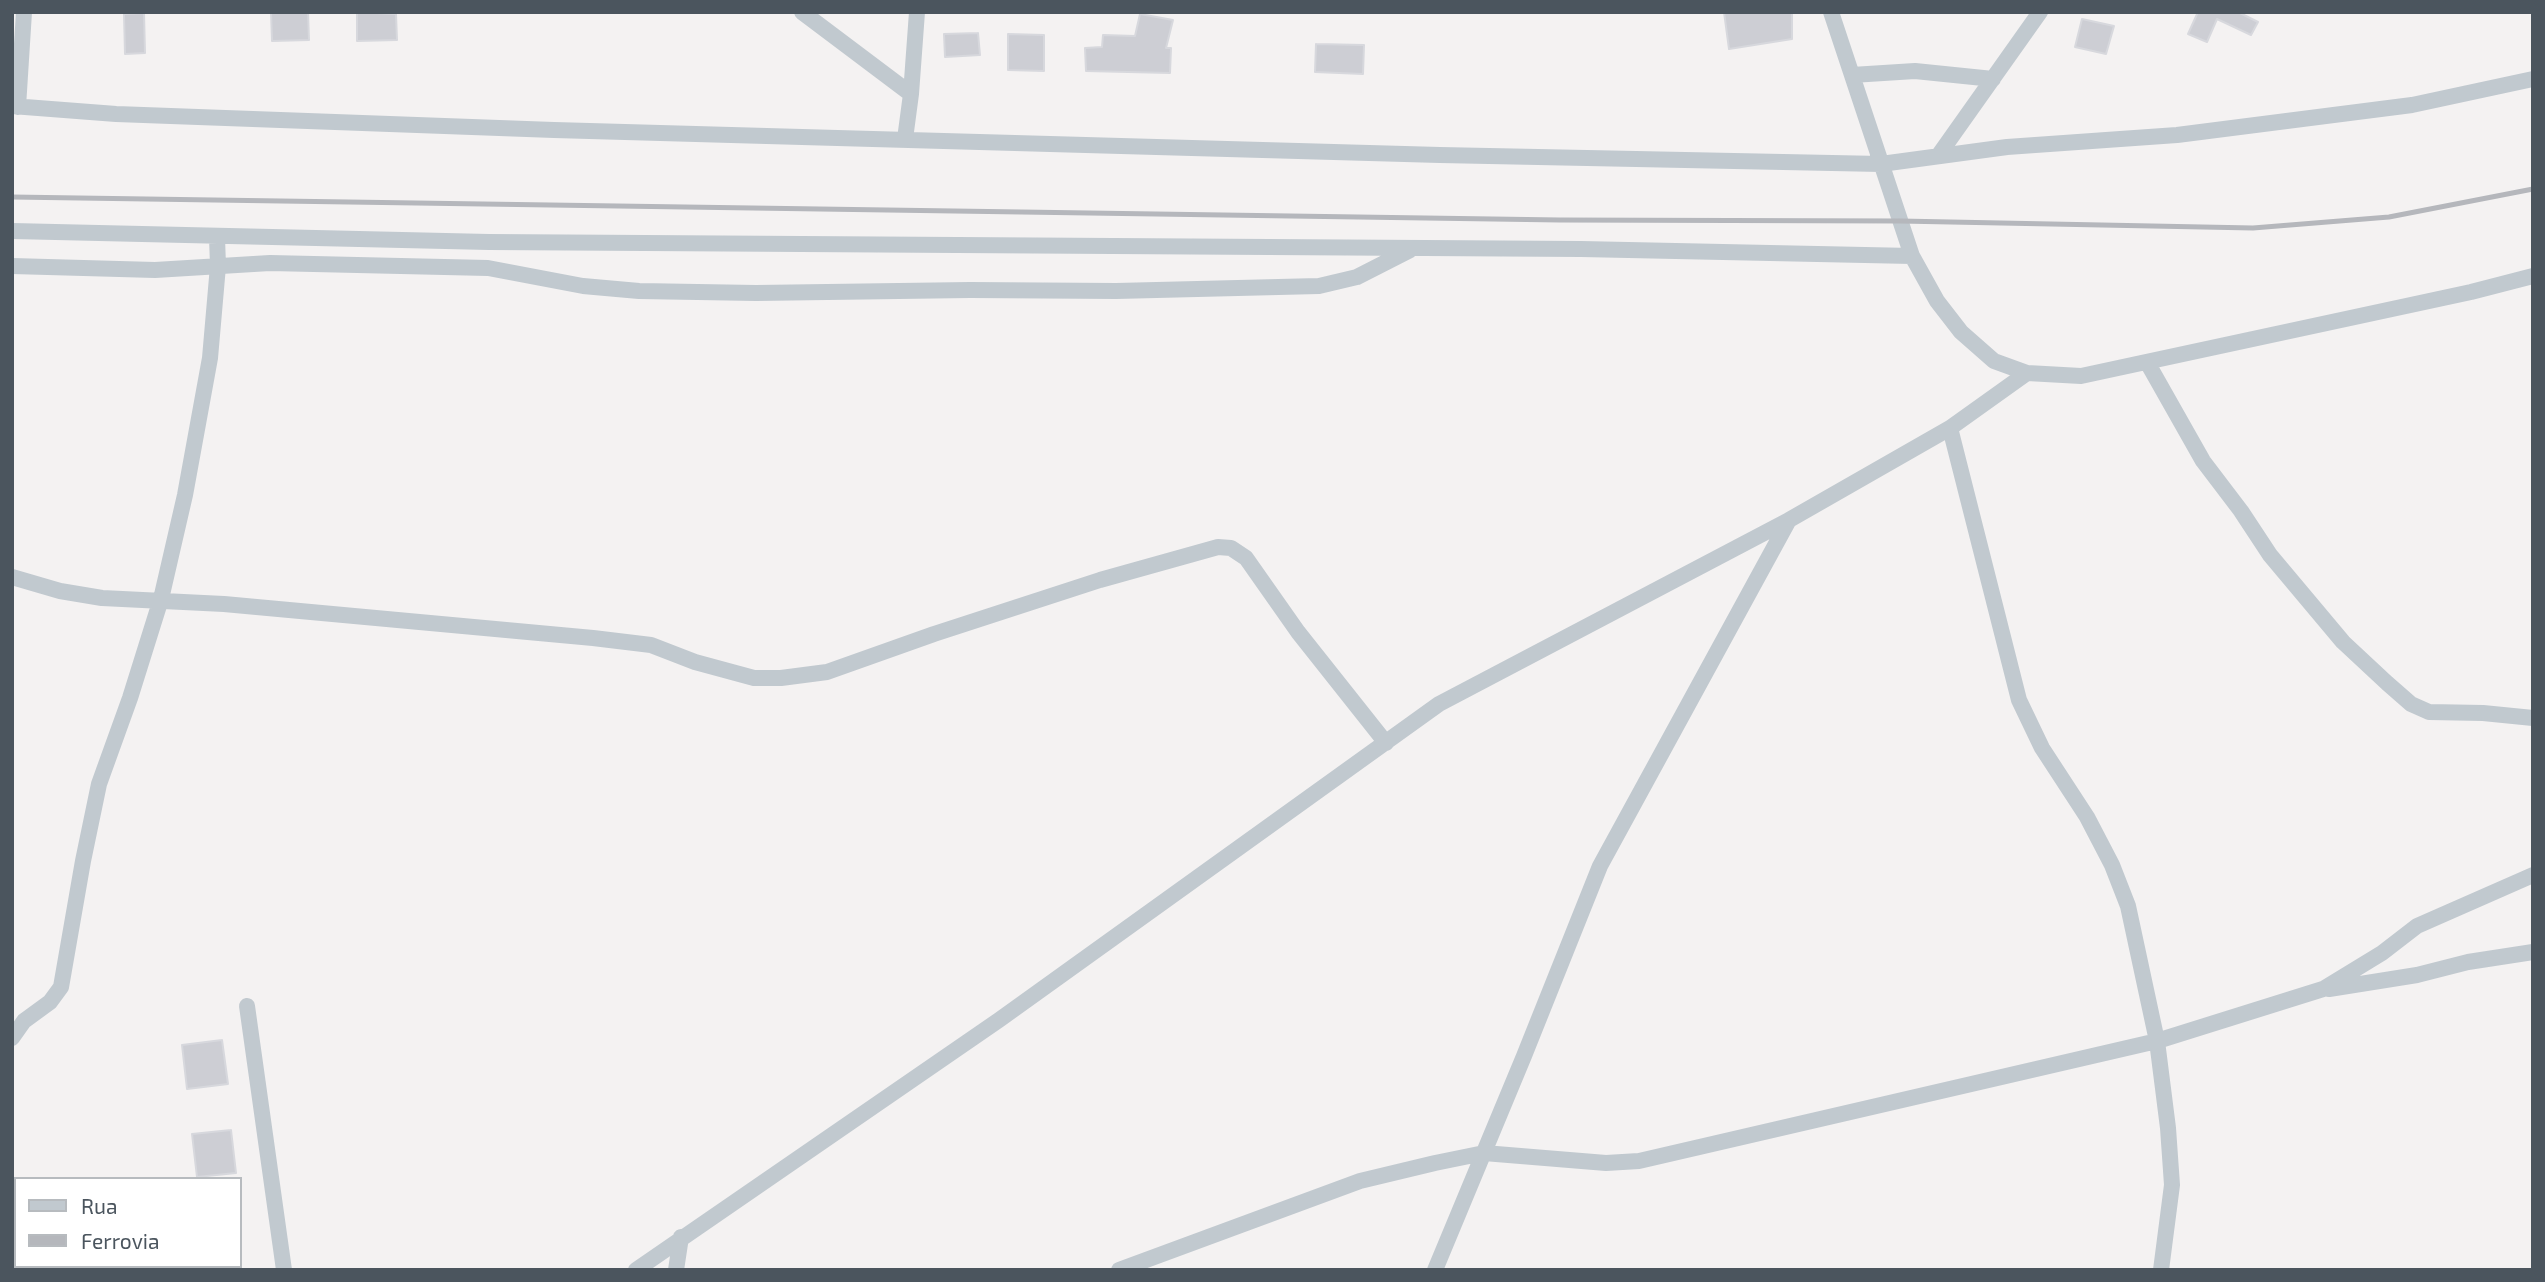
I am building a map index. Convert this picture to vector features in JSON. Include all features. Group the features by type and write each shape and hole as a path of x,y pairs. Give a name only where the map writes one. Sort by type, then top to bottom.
{"street":[{"path":"24,12 15,106 116,114 554,130 1440,155 1881,163 2007,147 2177,135 2412,105 2533,79"},
{"path":"802,12 911,94"},
{"path":"905,139 916,12"},
{"path":"1831,12 1912,256 1937,301 1961,332 1994,361 2027,373 2081,376 2471,292 2533,276"},
{"path":"1938,156 2040,12"},
{"path":"1852,75 1915,71 1993,79"},
{"path":"12,231 503,242 1912,256"},
{"path":"12,1038 24,1021 50,1002 61,986 99,784 161,599 185,495 210,358 218,265 217,237"},
{"path":"12,265 155,270 270,263 488,268 583,286 639,291 1116,291 1319,286 1357,277 1413,249"},
{"path":"2147,362 2203,461 2270,555 2343,642 2387,683 2411,704 2430,712 2533,718"},
{"path":"636,1270 999,1020 1439,704 1789,520 1950,428 2027,373"},
{"path":"1950,428 2019,699 2042,748 2087,817 2112,865 2128,906 2157,1041 2168,1128 2172,1185 2161,1270"},
{"path":"1435,1270 1600,866 1789,520"},
{"path":"12,577 60,592 102,598 161,599 593,638 651,646 695,662 754,678 781,678 827,672 1100,580 1218,547 1231,548 1246,558 1298,632 1386,743"},
{"path":"2323,989 2382,953 2417,926 2533,875"},
{"path":"1119,1270 1360,1181 1484,1153 1606,1164 1639,1161 2157,1041 2323,989 2417,975 2468,962 2533,952"},
{"path":"247,1006 284,1270"},
{"path":"676,1270 681,1237"}],"building":[{"path":"271,12 308,12 309,40 272,41"},
{"path":"357,12 396,14 397,40 357,41"},
{"path":"1724,12 1792,12 1792,39 1729,49"},
{"path":"2198,12 2238,12 2258,22 2251,35 2217,19 2207,42 2188,34"},
{"path":"144,13 145,53 125,54 124,14"},
{"path":"1140,14 1173,20 1166,48 1171,48 1170,73 1086,71 1085,48 1102,47 1103,35 1135,36"},
{"path":"2082,19 2114,26 2106,54 2075,47"},
{"path":"978,33 980,55 945,57 944,34"},
{"path":"1008,34 1044,35 1044,71 1008,70"},
{"path":"1316,44 1364,45 1363,74 1315,72"},
{"path":"222,1040 228,1084 187,1089 182,1045"},
{"path":"231,1130 236,1173 197,1177 192,1134"}],"railway":[{"path":"12,197 1560,220 1900,221 2253,228 2389,217 2533,189"}]}
